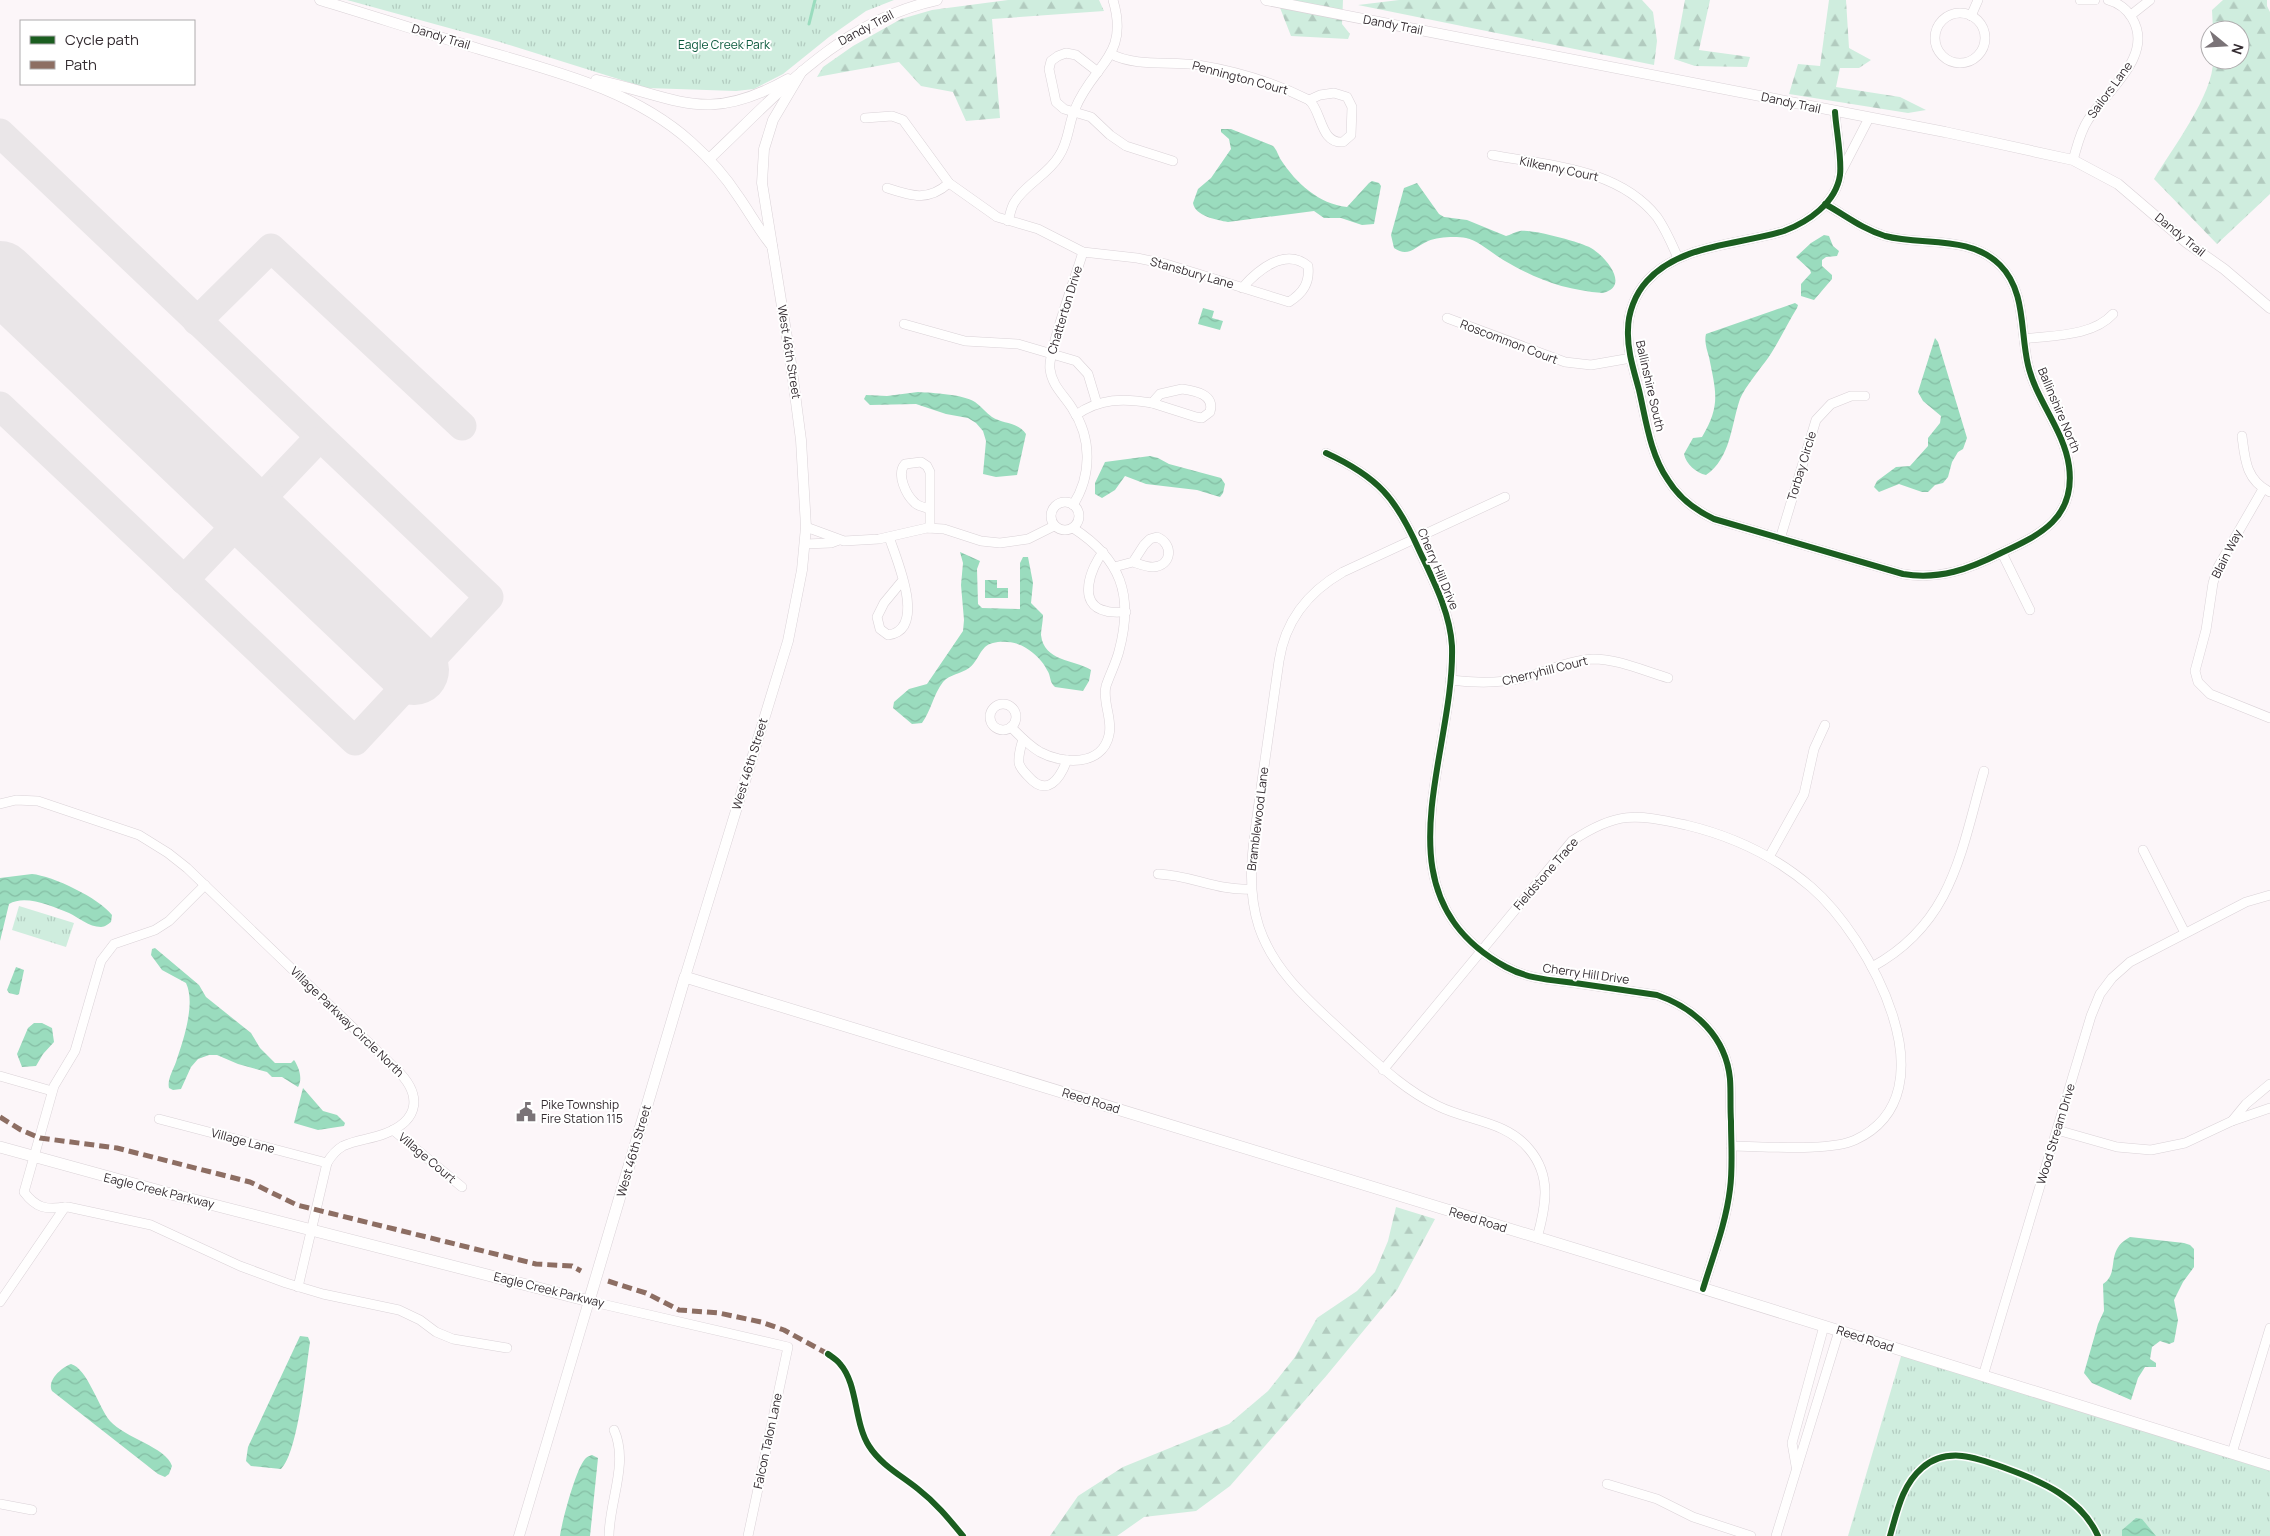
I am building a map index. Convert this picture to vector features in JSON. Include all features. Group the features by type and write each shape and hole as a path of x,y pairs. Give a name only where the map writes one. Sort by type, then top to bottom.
{"main road":[{"name":"Reed Road","path":"685,977 1703,1288 2270,1465"},
{"name":"West 46th Street","path":"589,1301 685,977"},
{"name":"Eagle Creek Parkway","path":"0,1148 589,1301"}],"street":[{"name":"Dandy Trail","path":"320,0 563,74"},
{"name":"Dandy Trail","path":"802,71 832,46 860,29 908,8 937,0"},
{"path":"1112,0 1117,14"},
{"path":"1008,221 1017,200 1059,156 1070,133 1074,112 1082,92 1111,54 1118,34 1117,14 1120,0"},
{"name":"Dandy Trail","path":"1266,0 1869,118 2073,160 2118,184 2187,243 2224,269 2270,308"},
{"path":"1971,16 1978,0"},
{"path":"2080,0 2095,0"},
{"path":"2108,0 2122,6 2131,15 2150,0"},
{"path":"1959,13 1971,16 1984,29 1983,48 1976,58 1970,62 1951,62 1944,58 1938,48 1935,37 1937,30 1941,23 1950,16 1959,13"},
{"name":"Sailors Lane","path":"2073,160 2086,123 2135,56 2139,37 2131,15"},
{"path":"1098,72 1074,54 1062,54 1051,61 1049,69 1056,102 1064,109 1086,114 1096,120 1110,135 1126,146 1173,161"},
{"name":"Pennington Court","path":"1111,54 1128,60 1180,63 1207,67 1272,85 1309,100"},
{"path":"563,74 624,86 675,102 704,105 732,103 753,97 802,71"},
{"path":"709,159 802,71"},
{"path":"772,246 762,188 764,149 773,120 802,71"},
{"name":"West 46th Street","path":"563,74 606,90 641,106 676,129 709,159 730,184 755,225 772,246 798,408 806,528 798,599 788,641 685,977"},
{"path":"1334,93 1348,98 1352,107 1351,135 1349,138 1338,142 1328,137 1314,106 1309,100 1320,95 1334,93"},
{"name":"Ballinshire South","path":"1780,539 1714,519 1689,504 1672,486 1662,470 1652,447 1631,358 1628,341 1628,321 1636,298 1650,278 1661,268 1678,258 1793,228 1811,217 1825,204 1836,187 1840,174 1834,112"},
{"name":"Stansbury Lane","path":"865,118 892,116 903,120 949,183 987,212 1008,221 1043,231 1083,252 1151,261 1289,302 1307,284 1309,276 1308,266 1296,259 1284,258 1254,274 1242,288"},
{"path":"1840,174 1869,118"},
{"name":"Kilkenny Court","path":"1492,155 1591,174 1623,187 1639,198 1656,216 1664,228 1678,258"},
{"path":"887,188 923,197 938,192 949,183"},
{"name":"Ballinshire North","path":"1780,539 1893,572 1914,576 1934,576 1961,571 2030,540 2049,526 2063,506 2070,483 2067,454 2028,366 2016,288 2002,268 1992,258 1961,245 1902,239 1878,234 1850,221 1825,204"},
{"name":"Chatterton Drive","path":"1073,528 1079,517 1073,504 1082,490 1087,469 1087,444 1076,415 1053,381 1050,367 1052,353 1083,252"},
{"path":"2024,338 2087,330 2104,322 2112,314"},
{"name":"Roscommon Court","path":"1447,318 1565,362 1590,365 1631,358"},
{"path":"904,324 965,341 1013,343 1076,361 1082,365 1088,374 1097,404"},
{"path":"1076,415 1097,404 1112,400 1152,403 1198,418 1206,416 1211,408 1206,396 1195,391 1182,389 1160,394 1152,403"},
{"name":"Torbay Circle","path":"1780,539 1816,420 1831,404 1851,396 1865,396"},
{"path":"2242,436 2247,469 2256,483 2267,490"},
{"name":"Cherry Hill Drive","path":"1326,453 1352,465 1383,489 1404,517 1439,592 1447,616 1452,646 1450,680 1430,819 1429,849 1434,878 1443,902 1464,934 1482,951 1506,967 1529,976 1553,982 1657,995 1689,1010 1710,1030 1720,1046 1730,1079 1730,1188 1726,1212 1703,1288"},
{"path":"930,509 915,504 906,491 901,470 905,464 921,462 928,467 930,509 930,528"},
{"name":"Blain Way","path":"2267,490 2221,561 2213,583 2206,630 2195,669 2198,682 2210,694 2270,718"},
{"name":"Bramblewood Lane","path":"1505,497 1343,572 1327,581 1302,604 1290,625 1278,661 1250,869 1251,889 1259,927 1281,970 1300,992 1402,1086 1427,1101 1458,1115 1505,1130 1528,1147 1541,1168 1545,1187 1546,1201 1536,1238"},
{"path":"1011,727 1023,739 1044,754 1067,760 1083,760 1096,755 1108,740 1110,726 1106,688 1124,631 1126,612 1122,584 1114,567 1090,538 1073,528 1063,530 1054,526 1050,516 1054,507 1063,502 1073,504"},
{"path":"805,544 831,543 839,540 864,541 889,537 919,528 930,528 953,531 981,541 1000,544 1033,537 1054,526"},
{"path":"806,528 833,536 839,540"},
{"path":"889,537 903,580 908,596 908,611 901,628 897,632 888,635 880,629 876,617 884,602 903,580"},
{"path":"1103,552 1090,576 1089,597 1095,605 1103,610 1126,612"},
{"path":"2002,553 2030,610"},
{"path":"1114,567 1133,562"},
{"name":"Cherryhill Court","path":"1450,680 1481,683 1506,682 1570,663 1594,659 1614,662 1668,678"},
{"path":"1769,857 1800,803 1808,780 1814,749 1825,726"},
{"path":"1023,739 1021,768 1035,783 1045,785 1058,780 1067,760"},
{"path":"1872,967 1897,952 1919,933 1941,902 1956,867 1984,771"},
{"name":"Village Parkway Circle North","path":"0,804 16,800 30,800 139,835 172,856 205,885 408,1081 414,1093 414,1104 410,1115 393,1130 343,1146 335,1152 328,1163"},
{"name":"Fieldstone Trace","path":"1384,1070 1572,841 1605,822 1633,817 1653,818 1721,835 1769,857 1795,874 1825,900 1852,933 1872,967 1889,1008 1902,1067 1897,1096 1891,1109 1882,1120 1864,1136 1837,1146 1731,1146"},
{"path":"2143,850 2185,933"},
{"path":"1158,874 1180,876 1222,888 1251,889"},
{"path":"205,885 169,921 155,930 120,941 106,952 100,964 75,1051 52,1091 25,1194 41,1208 65,1207 156,1226 250,1270 298,1287 391,1308 411,1315 436,1332 450,1338 507,1348"},
{"name":"Wood Stream Drive","path":"1983,1376 2091,1016 2100,994 2112,978 2130,962 2246,902 2270,895"},
{"path":"0,1076 52,1091"},
{"path":"2232,1121 2246,1104 2270,1084"},
{"path":"2057,1130 2116,1147 2151,1150 2185,1143 2232,1121 2270,1108"},
{"name":"Village Lane","path":"160,1119 328,1163"},
{"name":"Village Court","path":"393,1130 462,1187"},
{"path":"298,1287 328,1163"},
{"path":"0,1302 65,1207"},
{"name":"West 46th Street","path":"519,1536 589,1301"},
{"name":"Eagle Creek Parkway","path":"589,1301 788,1347"},
{"path":"1797,1468 1792,1443 1824,1326"},
{"path":"2232,1453 2270,1328"},
{"path":"1776,1536 1839,1331"},
{"name":"Falcon Talon Lane","path":"748,1536 788,1347"},
{"path":"609,1536 609,1519 619,1463 619,1446 614,1430"},
{"path":"1606,1484 1657,1500 1693,1517 1751,1536"},
{"path":"0,1504 32,1510"}],"green space":[{"name":"Eagle Creek Park","path":"347,0 894,0 866,11 829,37 783,74 754,89 736,91 647,88 500,42"},
{"path":"1008,0 1099,0 1104,11 992,19 1000,118 966,121 953,92 921,86 899,62 817,77 823,67 853,46 901,19 932,10"},
{"path":"1277,0 1343,0 1342,24 1350,34 1348,39 1291,36"},
{"path":"1399,0 1642,0 1653,12 1657,41 1654,65 1358,5"},
{"path":"1685,0 1710,0 1699,50 1750,57 1747,67 1695,66 1674,59"},
{"path":"1829,0 1846,0 1849,48 1871,60 1859,68 1840,68 1836,87 1900,97 1926,110 1908,113 1789,94 1798,64 1820,66"},
{"path":"2223,0 2267,0 2270,12 2270,194 2217,244 2154,179 2200,105 2207,89 2212,70 2250,70 2250,20 2212,20 2212,10"},
{"path":"19,906 74,923 66,947 12,930"},
{"path":"1396,1207 1435,1219 1397,1290 1327,1375 1230,1486 1196,1511 1144,1517 1117,1536 1050,1536 1078,1496 1123,1467 1229,1424 1268,1391 1295,1357 1317,1318 1357,1291 1375,1272 1388,1241"},
{"path":"1902,1353 2270,1467 2270,1536 1848,1536"}],"water":[{"path":"1221,129 1231,129 1273,146 1294,177 1309,191 1327,202 1347,207 1369,183 1372,181 1379,183 1381,186 1374,224 1362,225 1341,218 1324,218 1314,211 1228,222 1213,219 1202,214 1193,203 1198,189 1211,178 1231,149 1229,139 1221,132"},
{"path":"1417,183 1439,214 1444,217 1467,220 1506,236 1520,231 1535,232 1567,239 1591,248 1603,257 1613,271 1615,284 1611,289 1603,293 1564,287 1540,279 1517,268 1471,239 1466,238 1437,239 1428,241 1407,252 1399,251 1394,248 1391,235 1404,188"},
{"path":"1824,235 1829,236 1833,246 1839,251 1837,256 1826,257 1822,260 1822,266 1832,275 1832,279 1814,300 1801,296 1801,284 1811,273 1796,257 1811,243"},
{"path":"1795,303 1798,305 1797,308 1776,346 1742,394 1729,440 1721,460 1706,475 1699,472 1689,465 1684,454 1693,438 1702,437 1714,407 1715,389 1705,340 1706,334"},
{"path":"1203,308 1214,311 1212,318 1223,321 1220,330 1198,324"},
{"path":"1935,338 1938,342 1967,438 1963,449 1958,452 1952,462 1948,477 1943,483 1935,485 1928,492 1922,492 1899,484 1879,492 1874,487 1877,481 1896,467 1910,466 1928,446 1928,438 1940,423 1941,416 1923,401 1918,392"},
{"path":"918,392 947,394 969,399 992,417 1015,425 1023,430 1026,434 1017,475 996,477 983,474 986,441 983,431 968,418 946,414 916,404 870,405 864,399 866,395 887,396"},
{"path":"1150,456 1169,464 1221,478 1225,484 1223,493 1220,497 1197,490 1146,484 1125,476 1115,490 1102,498 1095,494 1095,483 1105,462"},
{"path":"960,552 980,561 977,569 978,604 982,608 1020,609 1020,563 1023,557 1028,557 1033,583 1031,603 1043,615 1041,635 1043,644 1061,659 1091,670 1089,681 1083,691 1055,687 1041,660 1032,652 1017,644 1000,642 989,644 969,668 949,677 943,682 922,723 912,724 893,708 894,702 909,689 927,684 963,631 961,585 963,563"},
{"path":"985,580 997,580 997,588 1008,588 1008,598 985,598"},
{"path":"32,874 63,883 87,895 106,908 112,915 111,922 97,927 47,904 23,900 15,901 9,904 0,941 0,878"},
{"path":"155,948 199,985 206,997 251,1033 260,1048 275,1063 291,1063 294,1060 300,1073 298,1087 282,1077 272,1077 267,1072 238,1064 217,1055 209,1055 198,1059 191,1067 181,1089 173,1090 169,1088 170,1078 185,1033 190,1001 186,983 162,970 151,955 152,949"},
{"path":"16,967 24,970 19,994 17,995 9,993 7,990"},
{"path":"34,1023 42,1023 52,1028 54,1042 43,1054 36,1066 22,1067 17,1054 28,1028"},
{"path":"303,1088 323,1111 337,1115 345,1123 344,1126 318,1130 294,1123"},
{"path":"2130,1237 2184,1243 2194,1249 2194,1267 2183,1282 2174,1300 2178,1320 2174,1342 2169,1344 2160,1341 2152,1347 2150,1359 2156,1363 2156,1367 2145,1367 2138,1378 2131,1400 2092,1383 2084,1373 2098,1324 2104,1311 2103,1284 2111,1274 2117,1249"},
{"path":"300,1336 308,1337 310,1342 297,1429 287,1460 281,1469 251,1466 246,1461 248,1447"},
{"path":"71,1364 77,1367 87,1380 110,1421 125,1433 154,1448 168,1459 172,1466 169,1474 165,1477 158,1474 52,1391 51,1383 53,1379 59,1371"},
{"path":"592,1455 598,1458 590,1536 560,1536 566,1508 581,1465 585,1459"},
{"path":"2136,1518 2142,1519 2156,1536 2122,1536 2122,1530"}],"waterway":[{"path":"809,24 815,0"}],"taxiway":[{"path":"0,133 489,597 355,741 0,406"},
{"path":"197,321 271,248 462,426"},
{"path":"184,580 315,442"}],"runway":[{"path":"0,276 414,670"}],"marked path":[{"path":"0,1117 21,1130 40,1138 117,1148 250,1182 297,1205 536,1264 572,1266 581,1271"},
{"path":"608,1281 646,1293 679,1310 719,1313 761,1322 784,1330 828,1354"}],"cycle path":[{"path":"1825,204 1832,208 1861,226 1885,236 1960,245 1975,249 2000,265 2008,275 2018,299 2028,365 2032,378 2062,440 2069,466 2070,484 2067,499 2061,512 2042,531 1989,559 1954,572 1929,576 1903,574 1714,519 1700,512 1682,498 1662,470 1649,436 1630,353 1628,324 1636,298 1647,281 1661,269 1676,260 1711,247 1784,231 1811,217 1820,210 1833,194 1840,175 1840,152 1835,112"},
{"path":"1326,453 1359,471 1383,491 1393,503 1411,532 1440,596 1448,621 1452,646 1450,689 1431,821 1432,863 1442,902 1466,937 1506,967 1540,978 1657,995 1696,1016 1715,1037 1722,1050 1730,1079 1731,1181 1722,1227 1703,1289"},
{"path":"828,1354 846,1372 864,1437 874,1453 886,1465 931,1500 963,1536"},
{"path":"1890,1536 1901,1499 1915,1475 1932,1461 1952,1456 1963,1456 1984,1461 2046,1485 2071,1501 2091,1523 2098,1536"}],"place":[{"name":"Pike Township Fire Station 115","path":"526,1112"}]}
